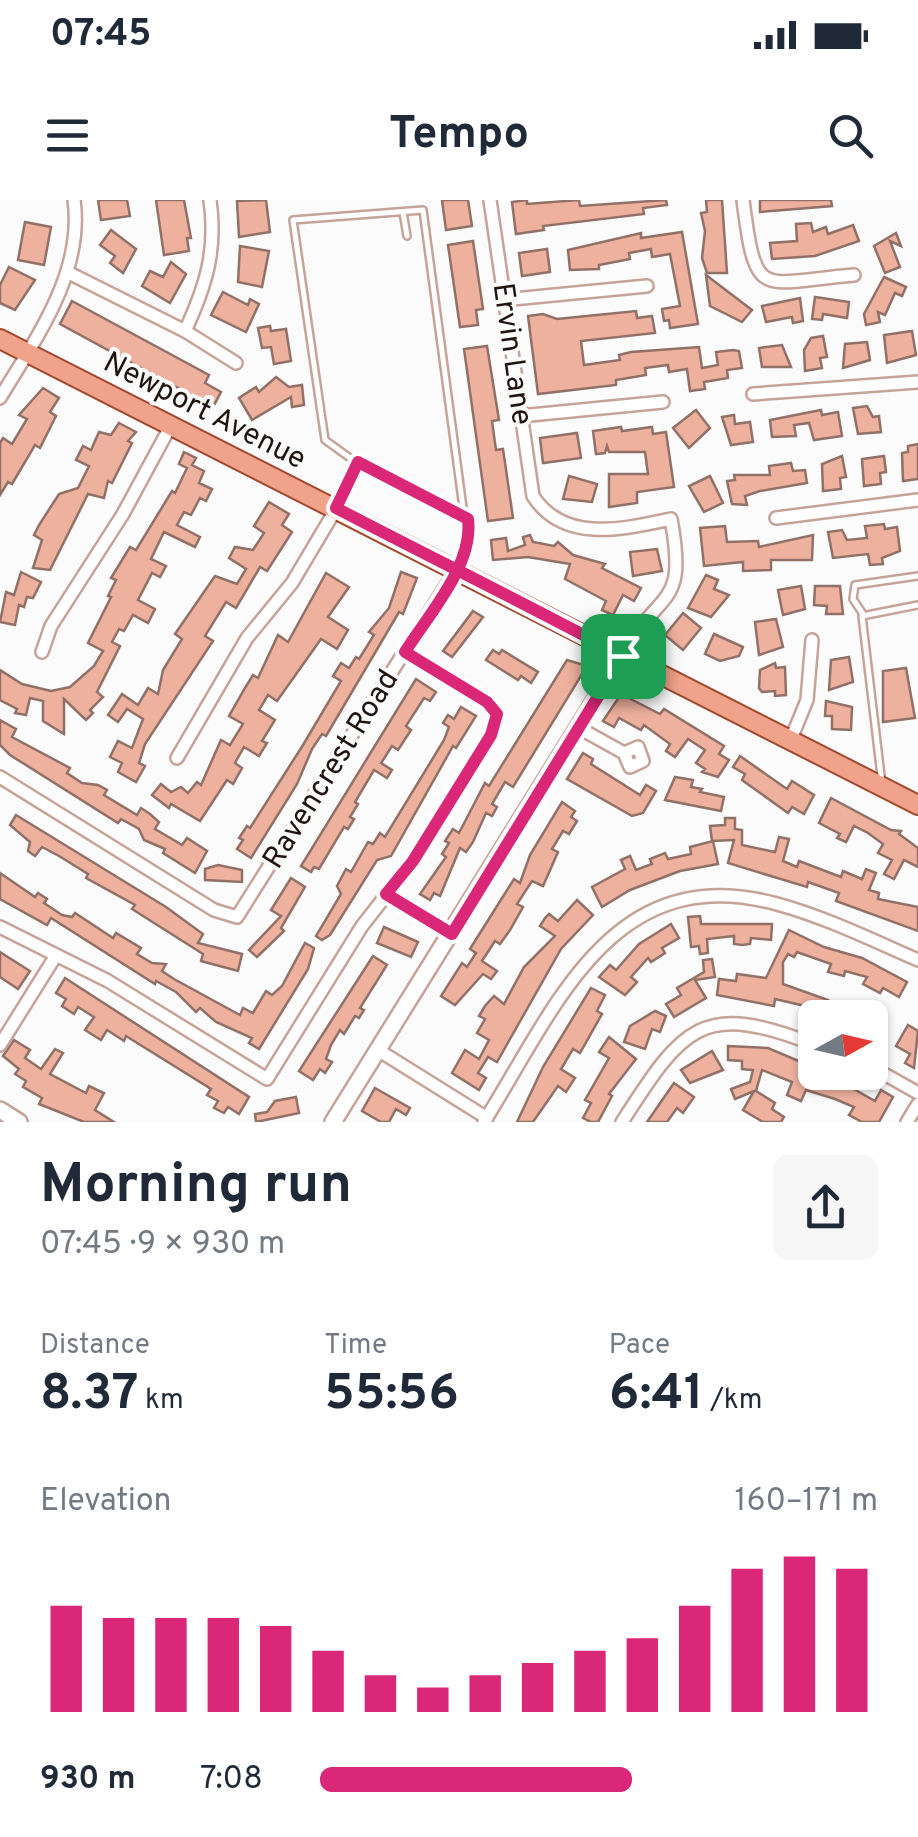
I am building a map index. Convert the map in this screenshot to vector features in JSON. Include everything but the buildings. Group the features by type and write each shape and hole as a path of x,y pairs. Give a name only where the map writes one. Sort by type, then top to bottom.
{"main road":[{"name":"Newport Avenue","path":"0,338 918,805"},
{"path":"334,1122 623,656"},
{"path":"0,1110 18,1122"}],"street":[{"path":"0,398 68,272 77,233 74,200"},
{"path":"185,331 206,285 213,254 210,200"},
{"name":"Ervin Lane","path":"490,200 529,482 539,506 558,519 594,531 670,520 677,553 673,592 648,616 623,656"},
{"path":"743,200 751,261 758,275 772,282 854,275"},
{"path":"68,272 185,331 236,363"},
{"path":"504,300 647,286"},
{"path":"752,394 918,382"},
{"path":"520,416 663,402"},
{"path":"42,652 51,626 124,514 170,427"},
{"path":"776,518 918,500"},
{"path":"177,758 247,638 292,583 336,508"},
{"name":"Ravencrest Road","path":"0,777 214,910 237,917 456,570"},
{"path":"790,739 807,700 812,640"},
{"path":"0,927 108,981 267,1079 386,894 413,861 491,735 497,714 487,702 405,652"},
{"path":"578,728 624,753"},
{"path":"386,894 452,934"},
{"path":"378,1050 486,1120 586,961 619,927 664,903 691,896 748,898 780,904 918,960"},
{"path":"0,1045 55,957"},
{"path":"622,1122 660,1062 692,1034 715,1024 753,1023 798,1039"},
{"path":"888,1076 918,1093"},
{"path":"906,1122 918,1104"}],"lane":[{"path":"456,570 468,544 423,210 293,220 325,440 358,462 464,515"},
{"path":"403,212 406,236"},
{"path":"336,508 358,462"},
{"path":"882,787 869,695 864,615 855,605 855,585 918,576"},
{"path":"864,615 918,605"}],"route":[{"path":"623,656 452,934 386,894 413,861 491,735 497,714 487,702 405,652 456,570 468,544 468,519 358,462 336,508 456,570 511,596 623,656"}]}
